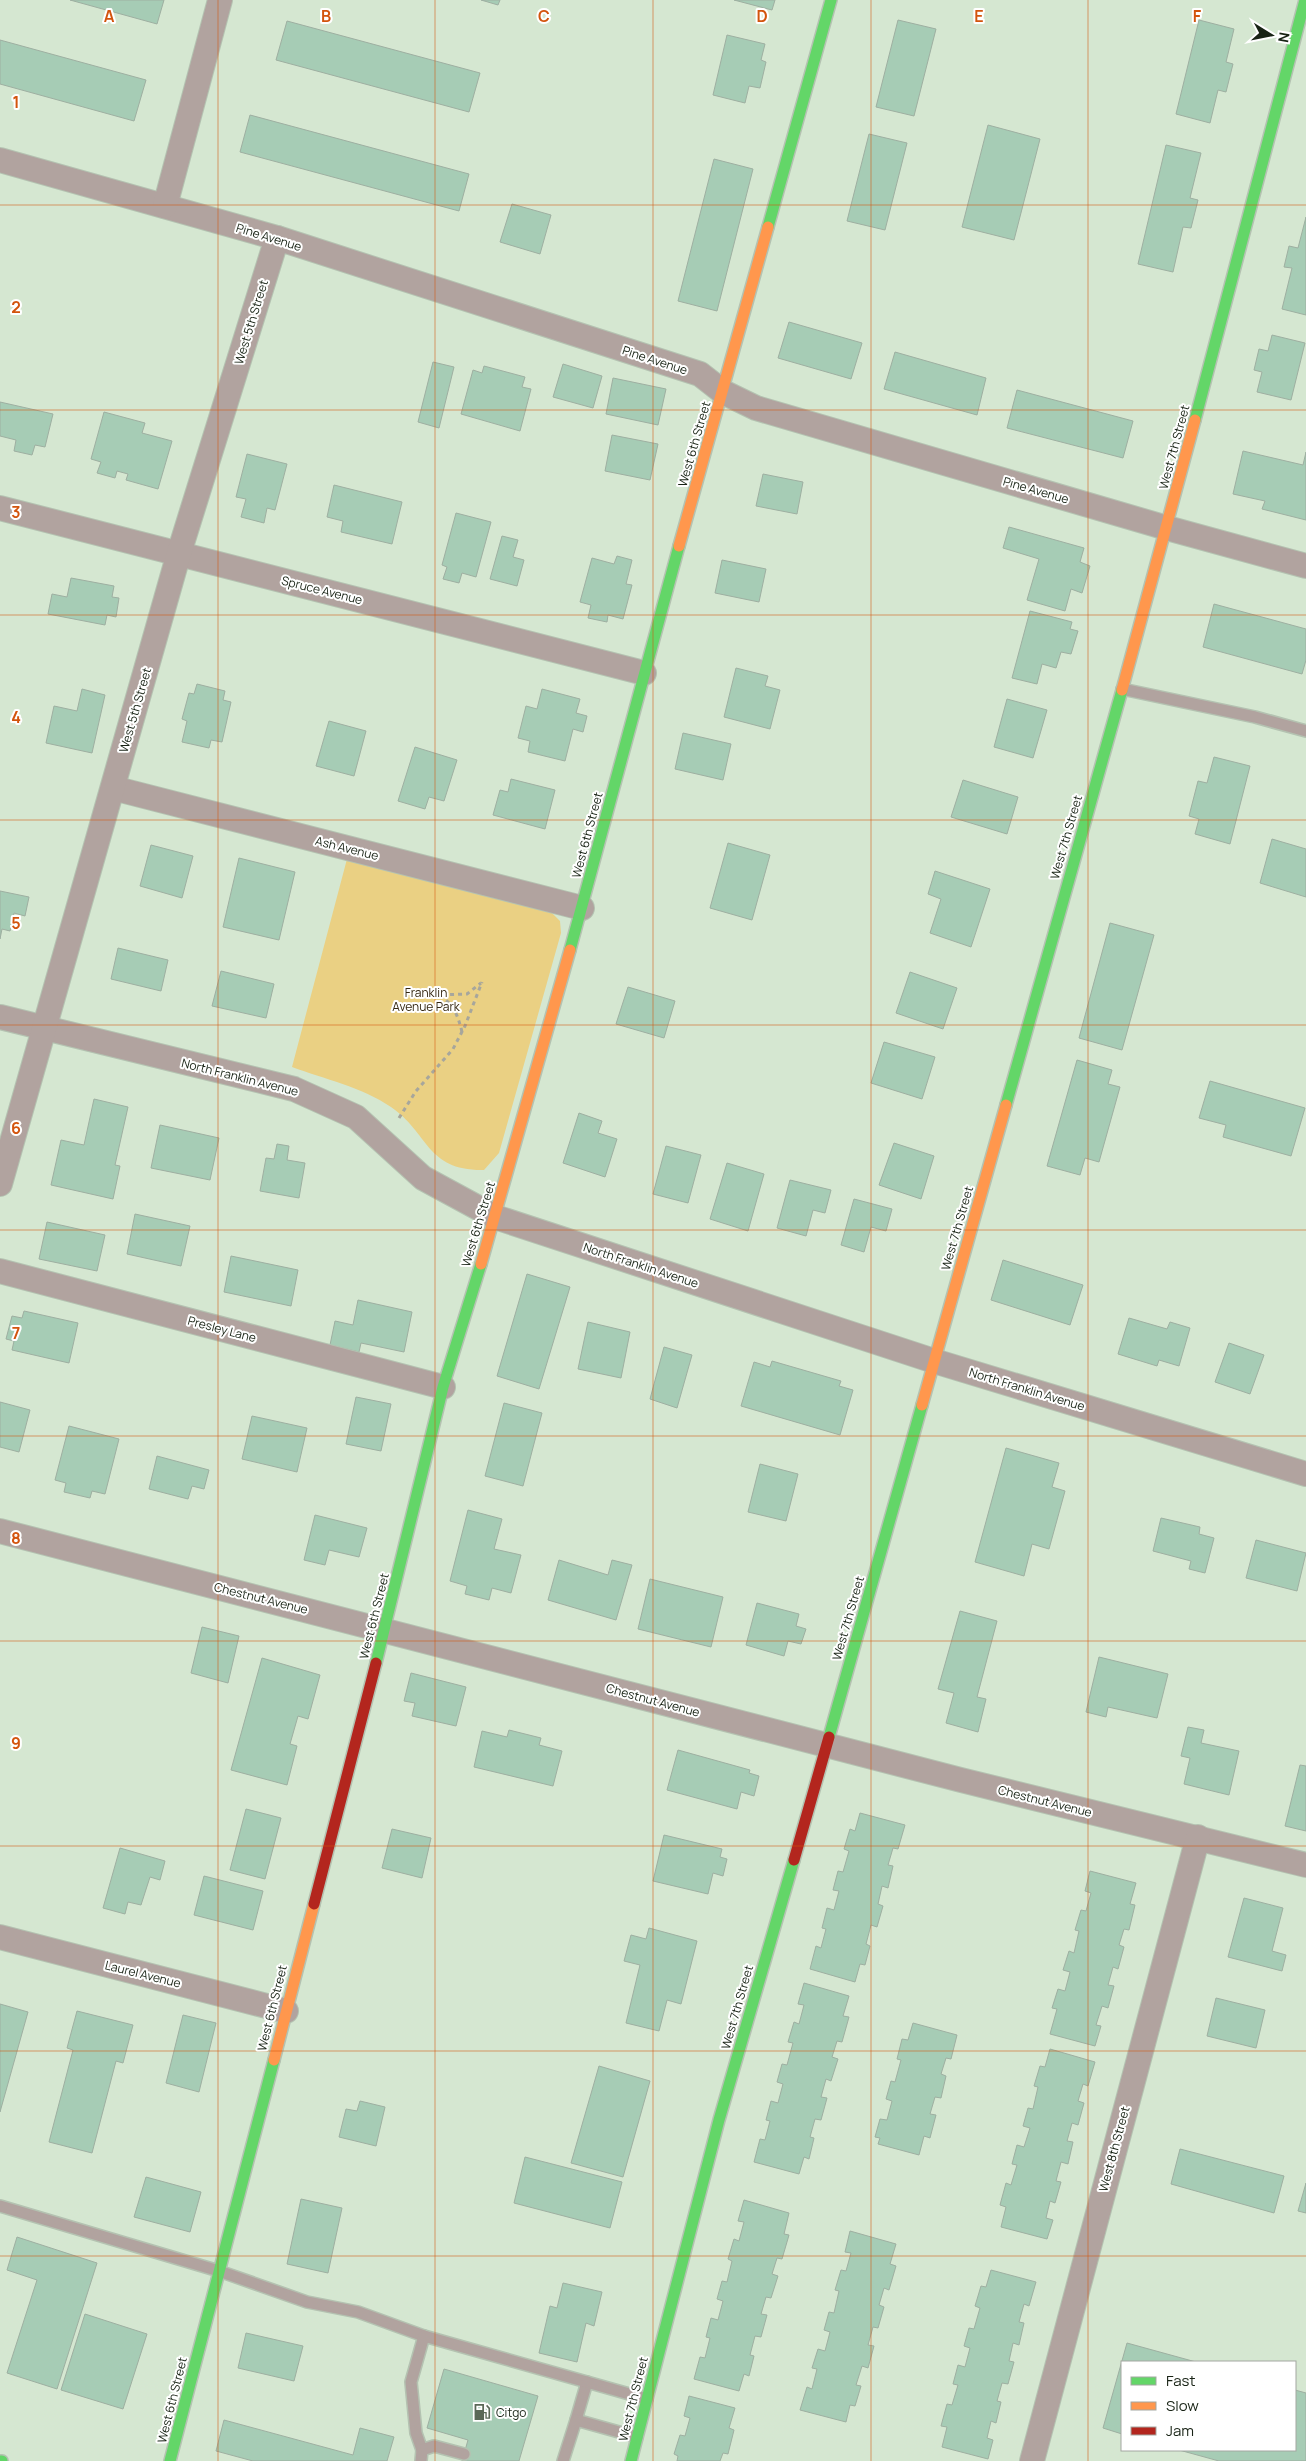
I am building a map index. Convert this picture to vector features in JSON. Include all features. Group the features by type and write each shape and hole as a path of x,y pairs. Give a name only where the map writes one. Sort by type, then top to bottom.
{"street":[{"path":"165,206 220,0"},
{"name":"West 6th Street","path":"170,2461 385,1630 443,1387 495,1217 582,908 644,673 830,0"},
{"name":"West 7th Street","path":"631,2461 719,2120 827,1745 1167,528 1305,0"},
{"name":"Pine Avenue","path":"0,160 277,238 700,374 723,392 756,408 1167,528 1306,566"},
{"name":"West 5th Street","path":"0,1184 179,553 277,238"},
{"name":"Spruce Avenue","path":"0,508 644,673"},
{"name":"Ash Avenue","path":"113,788 582,908"},
{"name":"North Franklin Avenue","path":"0,1017 294,1089 356,1117 423,1178 495,1217 934,1361 1306,1474"},
{"name":"Presley Lane","path":"0,1271 443,1387"},
{"name":"Chestnut Avenue","path":"0,1531 1065,1806 1198,1837 1306,1865"},
{"name":"West 8th Street","path":"1032,2461 1198,1837"},
{"name":"Laurel Avenue","path":"0,1937 286,2011"}],"lane":[{"path":"1122,689 1255,717 1306,731"},
{"path":"0,2206 219,2271 307,2302 358,2312 424,2336 647,2399"},
{"path":"424,2336 411,2382 416,2433 421,2455 434,2446 464,2454"},
{"path":"563,2461 587,2382"},
{"path":"576,2420 637,2437"}],"path":[{"path":"400,1118 416,1091 453,1049 462,1032 465,1026 482,982 467,994 439,995 448,1000 457,1012 462,1032"}],"green space":[{"name":"Franklin Avenue Park","path":"347,859 551,912 560,921 561,933 499,1153 484,1170 465,1169 450,1164 439,1157 430,1149 404,1117 380,1100 355,1089 292,1067"}],"building":[{"path":"70,0 164,0 157,24"},
{"path":"481,0 500,0 498,5"},
{"path":"734,0 775,0 772,10"},
{"path":"898,20 936,29 914,116 876,107"},
{"path":"1199,20 1234,29 1226,62 1233,64 1226,92 1218,90 1210,123 1176,114"},
{"path":"287,21 480,73 469,112 276,60"},
{"path":"727,35 765,44 761,60 766,62 760,88 749,86 745,103 713,95"},
{"path":"0,40 146,80 134,121 0,84"},
{"path":"250,115 469,174 459,211 240,152"},
{"path":"988,125 1040,139 1014,240 962,227"},
{"path":"869,134 907,143 885,230 847,221"},
{"path":"1166,145 1201,153 1190,198 1198,200 1191,228 1183,227 1173,272 1138,264"},
{"path":"714,159 753,169 717,311 678,301"},
{"path":"512,204 551,215 540,254 500,242"},
{"path":"1306,217 1306,315 1282,309 1292,268 1284,267 1289,246 1298,248"},
{"path":"789,322 862,343 851,379 778,358"},
{"path":"1272,335 1305,343 1291,400 1257,392 1262,372 1254,370 1259,349 1268,351"},
{"path":"895,352 986,378 977,415 884,389"},
{"path":"433,362 454,367 439,428 418,422"},
{"path":"563,364 602,376 593,408 553,397"},
{"path":"484,366 525,377 522,387 531,389 520,431 461,414 473,370 482,373"},
{"path":"613,378 666,389 658,425 606,414"},
{"path":"1017,390 1133,421 1123,458 1007,428"},
{"path":"0,402 53,414 45,447 35,445 32,455 14,451 16,440 0,436"},
{"path":"104,412 145,423 142,433 172,441 158,489 126,480 128,474 117,471 115,478 97,473 101,462 91,459"},
{"path":"612,435 658,444 650,480 605,471"},
{"path":"1243,451 1303,465 1306,452 1306,520 1262,509 1265,501 1233,494"},
{"path":"247,454 287,464 275,510 267,508 264,523 241,517 246,499 236,497"},
{"path":"763,474 803,482 797,514 756,506"},
{"path":"334,485 402,502 392,544 341,532 343,521 327,517"},
{"path":"456,513 491,522 476,577 462,573 459,583 443,579 447,567 442,565"},
{"path":"1009,527 1084,548 1080,562 1090,566 1082,593 1071,589 1065,611 1027,600 1039,559 1003,548"},
{"path":"502,536 518,540 513,557 524,560 517,586 490,579"},
{"path":"617,556 632,560 626,584 632,585 623,619 608,615 607,622 588,618 591,605 580,602 592,558 614,564"},
{"path":"722,560 766,569 759,602 715,593"},
{"path":"71,578 114,586 112,597 119,598 116,617 107,615 105,625 48,614 52,594 67,597"},
{"path":"1214,604 1306,629 1306,660 1302,674 1203,647"},
{"path":"1030,611 1072,622 1070,629 1078,631 1071,654 1061,652 1056,668 1042,664 1037,684 1012,678"},
{"path":"736,668 768,676 765,686 780,690 770,729 724,717"},
{"path":"197,684 225,691 223,700 231,702 222,742 211,740 209,748 182,742 187,721 182,719 189,693 194,694"},
{"path":"82,689 105,695 92,753 46,743 54,706 77,711"},
{"path":"542,689 580,699 576,713 587,716 583,732 573,729 565,761 528,752 530,741 518,738 526,706 537,709"},
{"path":"1007,699 1047,710 1033,758 994,747"},
{"path":"329,721 366,731 354,776 316,766"},
{"path":"683,733 731,744 723,780 675,769"},
{"path":"415,747 457,760 444,801 429,797 425,809 398,801"},
{"path":"1214,757 1250,766 1230,844 1195,834 1199,819 1189,816 1198,781 1207,783"},
{"path":"511,779 555,790 545,829 493,815 500,790 508,792"},
{"path":"963,780 1018,797 1007,834 951,817"},
{"path":"1272,839 1306,849 1306,897 1260,883"},
{"path":"728,843 770,855 752,920 710,908"},
{"path":"151,845 193,856 182,898 140,886"},
{"path":"239,858 295,872 279,940 223,927"},
{"path":"935,871 990,889 971,947 930,933 941,899 928,894"},
{"path":"0,891 29,897 25,916 14,913 10,931 2,929 0,939"},
{"path":"1110,923 1154,935 1122,1050 1079,1038"},
{"path":"118,948 168,960 161,991 111,979"},
{"path":"221,971 274,984 266,1018 212,1006"},
{"path":"910,972 957,988 943,1029 896,1013"},
{"path":"628,987 675,1001 664,1038 616,1024"},
{"path":"884,1042 935,1057 922,1099 871,1083"},
{"path":"1077,1060 1112,1070 1108,1084 1120,1087 1099,1162 1085,1158 1080,1175 1047,1166"},
{"path":"1210,1081 1305,1108 1291,1156 1223,1137 1226,1125 1199,1118"},
{"path":"94,1099 128,1107 115,1165 120,1166 113,1199 51,1185 61,1140 84,1145"},
{"path":"579,1113 602,1121 598,1133 617,1139 605,1177 563,1163"},
{"path":"160,1125 219,1138 210,1180 151,1168"},
{"path":"894,1143 934,1156 921,1199 879,1185"},
{"path":"277,1144 289,1146 287,1160 305,1163 299,1198 260,1191 266,1158 274,1159"},
{"path":"666,1146 701,1155 688,1203 653,1194"},
{"path":"727,1163 764,1174 748,1231 710,1219"},
{"path":"790,1180 831,1190 825,1213 813,1210 806,1236 777,1228"},
{"path":"854,1199 892,1209 886,1231 871,1227 864,1252 841,1245"},
{"path":"135,1214 190,1226 181,1266 127,1254"},
{"path":"47,1222 105,1235 97,1271 39,1259"},
{"path":"231,1256 298,1270 291,1306 224,1292"},
{"path":"1003,1260 1083,1285 1070,1325 991,1300"},
{"path":"527,1274 570,1287 539,1389 497,1376"},
{"path":"358,1300 412,1312 404,1352 361,1343 359,1352 330,1345 335,1321 353,1325"},
{"path":"24,1311 78,1323 69,1363 12,1350 14,1341 6,1339 12,1316 22,1318"},
{"path":"1129,1318 1167,1329 1170,1322 1190,1328 1179,1366 1159,1360 1157,1366 1118,1354"},
{"path":"588,1322 630,1332 621,1378 578,1369"},
{"path":"1229,1343 1264,1355 1250,1394 1215,1382"},
{"path":"664,1347 692,1355 677,1408 650,1399"},
{"path":"772,1361 841,1381 839,1386 853,1390 840,1435 741,1406 754,1362 770,1367"},
{"path":"356,1397 391,1404 381,1451 346,1444"},
{"path":"0,1402 30,1410 19,1452 0,1447"},
{"path":"504,1403 542,1413 523,1486 485,1476"},
{"path":"252,1416 307,1428 297,1472 242,1459"},
{"path":"69,1426 119,1439 105,1494 92,1491 90,1498 64,1492 66,1483 55,1480"},
{"path":"1006,1448 1059,1463 1052,1487 1065,1491 1049,1549 1032,1544 1024,1576 975,1562"},
{"path":"157,1456 209,1470 204,1489 192,1486 188,1499 149,1489"},
{"path":"760,1464 798,1474 786,1521 748,1512"},
{"path":"468,1510 502,1519 494,1549 521,1555 511,1593 492,1588 489,1600 465,1594 467,1586 450,1581"},
{"path":"315,1515 367,1528 359,1557 329,1550 325,1565 304,1560"},
{"path":"1161,1518 1200,1527 1199,1534 1214,1538 1205,1573 1189,1569 1191,1561 1153,1551"},
{"path":"1256,1540 1306,1553 1297,1591 1246,1578"},
{"path":"559,1560 608,1575 612,1560 632,1565 616,1620 548,1600"},
{"path":"650,1579 723,1597 711,1647 638,1629"},
{"path":"757,1603 799,1614 796,1626 806,1629 801,1644 788,1641 784,1656 746,1645"},
{"path":"960,1611 997,1621 977,1697 986,1699 978,1732 946,1723 954,1693 938,1689"},
{"path":"202,1627 239,1636 228,1683 191,1673"},
{"path":"1099,1657 1168,1674 1157,1718 1108,1707 1106,1717 1086,1712"},
{"path":"262,1658 320,1675 308,1719 298,1716 290,1744 297,1746 287,1785 231,1770"},
{"path":"411,1673 466,1687 456,1726 412,1716 415,1703 404,1701"},
{"path":"1188,1727 1204,1730 1201,1743 1239,1751 1229,1795 1184,1784 1190,1758 1181,1756"},
{"path":"509,1730 541,1738 539,1745 562,1751 553,1786 474,1767 482,1731 507,1737"},
{"path":"678,1750 750,1770 749,1773 759,1776 754,1796 741,1792 737,1809 667,1790"},
{"path":"1300,1765 1306,1766 1306,1831 1285,1826"},
{"path":"246,1809 281,1818 265,1879 230,1870"},
{"path":"860,1813 905,1825 898,1849 893,1848 888,1865 893,1866 888,1888 882,1886 878,1904 883,1906 877,1927 871,1925 866,1944 870,1946 865,1965 860,1964 855,1982 810,1969 816,1946 821,1948 826,1929 822,1928 827,1908 834,1910 839,1891 833,1890 838,1871 843,1872 849,1851 844,1849 850,1829 855,1831"},
{"path":"392,1829 431,1838 422,1878 382,1868"},
{"path":"664,1835 722,1849 720,1857 727,1859 723,1876 713,1873 708,1894 653,1881"},
{"path":"120,1848 165,1861 160,1880 150,1877 141,1905 128,1902 125,1914 103,1908"},
{"path":"1090,1871 1136,1883 1130,1904 1135,1905 1129,1930 1124,1929 1119,1945 1124,1947 1118,1969 1113,1967 1108,1985 1114,1986 1108,2008 1102,2006 1096,2025 1101,2026 1095,2046 1050,2034 1057,2009 1052,2008 1058,1989 1065,1991 1070,1972 1063,1970 1069,1951 1074,1953 1079,1931 1075,1930 1081,1910 1086,1911 1091,1893 1085,1891"},
{"path":"204,1876 263,1891 253,1930 194,1915"},
{"path":"1244,1898 1283,1908 1272,1951 1286,1955 1282,1971 1228,1957"},
{"path":"649,1928 697,1941 681,2004 667,2000 659,2031 626,2023 640,1965 624,1961 631,1935 646,1939"},
{"path":"804,1983 849,1996 843,2016 849,2017 842,2042 837,2041 832,2057 838,2059 831,2081 826,2079 821,2097 827,2098 821,2120 815,2119 810,2137 814,2138 809,2159 804,2157 799,2174 754,2162 760,2139 765,2140 770,2121 766,2120 771,2101 778,2103 783,2084 777,2082 782,2064 787,2065 793,2043 788,2042 794,2022 799,2024 804,2005 798,2004"},
{"path":"1216,1998 1265,2010 1256,2048 1207,2036"},
{"path":"0,2004 28,2012 0,2112"},
{"path":"77,2011 133,2025 123,2063 116,2061 92,2153 49,2142 73,2050 67,2048"},
{"path":"183,2015 216,2023 199,2092 166,2083"},
{"path":"913,2023 957,2035 951,2059 946,2058 941,2074 946,2076 941,2098 935,2097 930,2114 936,2115 930,2138 924,2136 919,2155 878,2144 880,2138 875,2137 880,2119 887,2120 892,2101 886,2099 891,2081 895,2082 901,2060 897,2059 902,2039 908,2040"},
{"path":"1050,2049 1095,2062 1088,2086 1083,2084 1078,2101 1084,2103 1078,2125 1072,2123 1067,2141 1073,2142 1068,2164 1061,2162 1056,2181 1061,2182 1055,2203 1050,2201 1046,2218 1053,2220 1047,2239 1001,2227 1006,2207 1000,2205 1006,2183 1011,2185 1017,2165 1012,2164 1017,2145 1024,2147 1030,2128 1023,2126 1028,2108 1033,2109 1038,2087 1034,2086 1040,2066 1045,2067"},
{"path":"599,2066 650,2081 623,2177 571,2163"},
{"path":"360,2101 385,2107 376,2146 339,2137 346,2109 357,2111"},
{"path":"1180,2149 1284,2176 1274,2213 1171,2184"},
{"path":"525,2157 622,2182 610,2228 514,2203"},
{"path":"146,2177 201,2192 190,2232 134,2217"},
{"path":"1306,2183 1306,2213 1298,2211"},
{"path":"301,2199 342,2208 328,2273 287,2264"},
{"path":"744,2200 789,2213 784,2234 789,2235 782,2259 777,2258 772,2274 778,2276 771,2298 766,2297 761,2314 767,2315 761,2337 755,2336 750,2355 754,2356 749,2376 744,2374 739,2391 694,2379 700,2357 705,2358 710,2338 706,2337 711,2318 718,2320 723,2301 717,2299 722,2281 727,2282 732,2261 728,2259 734,2239 739,2241 744,2222 738,2221"},
{"path":"850,2231 896,2244 890,2264 896,2266 889,2290 884,2288 879,2305 884,2307 878,2328 873,2327 868,2345 874,2346 868,2368 862,2366 856,2385 861,2386 855,2406 850,2405 846,2422 800,2410 807,2387 812,2389 817,2369 812,2368 818,2349 825,2351 830,2332 824,2330 829,2312 834,2313 839,2291 835,2290 841,2270 846,2271 851,2253 845,2252"},
{"path":"17,2237 97,2263 57,2389 7,2373 37,2280 7,2270"},
{"path":"991,2270 1036,2282 1029,2306 1024,2304 1019,2322 1024,2323 1019,2345 1013,2343 1009,2361 1014,2362 1008,2384 1002,2383 997,2401 1001,2402 996,2423 991,2421 987,2438 993,2440 988,2459 942,2447 947,2427 941,2426 947,2404 952,2405 958,2385 953,2384 958,2365 965,2367 970,2348 964,2346 969,2328 974,2329 980,2308 975,2306 981,2286 986,2287"},
{"path":"563,2283 602,2292 594,2326 586,2323 577,2362 539,2353 550,2306 557,2308"},
{"path":"85,2314 147,2334 123,2409 61,2390"},
{"path":"246,2333 303,2346 294,2381 238,2368"},
{"path":"1127,2343 1192,2361 1122,2361"},
{"path":"1121,2364 1121,2434 1103,2428"},
{"name":"Citgo","path":"444,2369 538,2396 519,2461 462,2461 468,2440 427,2428"},
{"path":"1296,2390 1306,2393 1306,2461 1219,2461 1183,2451 1296,2451"},
{"path":"689,2396 735,2408 729,2428 734,2430 728,2454 723,2453 720,2461 677,2461 678,2456 674,2454 680,2435 685,2436 690,2418 684,2416"},
{"path":"224,2420 353,2455 360,2428 394,2437 387,2461 253,2461 216,2451"}],"traffic: fast":[{"path":"768,227 831,0"},
{"path":"1195,420 1305,0"},
{"path":"570,950 679,546"},
{"path":"1006,1105 1122,690"},
{"path":"376,1663 443,1387 481,1264"},
{"path":"829,1737 922,1405"},
{"path":"631,2461 719,2120 794,1860"},
{"path":"170,2461 274,2060"}],"traffic: slow":[{"path":"679,546 768,227"},
{"path":"1122,690 1195,420"},
{"path":"481,1264 570,950"},
{"path":"922,1405 1006,1105"},
{"path":"274,2060 314,1904"}],"traffic: jam":[{"path":"314,1904 376,1663"},
{"path":"794,1860 829,1737"}],"place":[{"name":"Citgo","path":"482,2412"}]}
